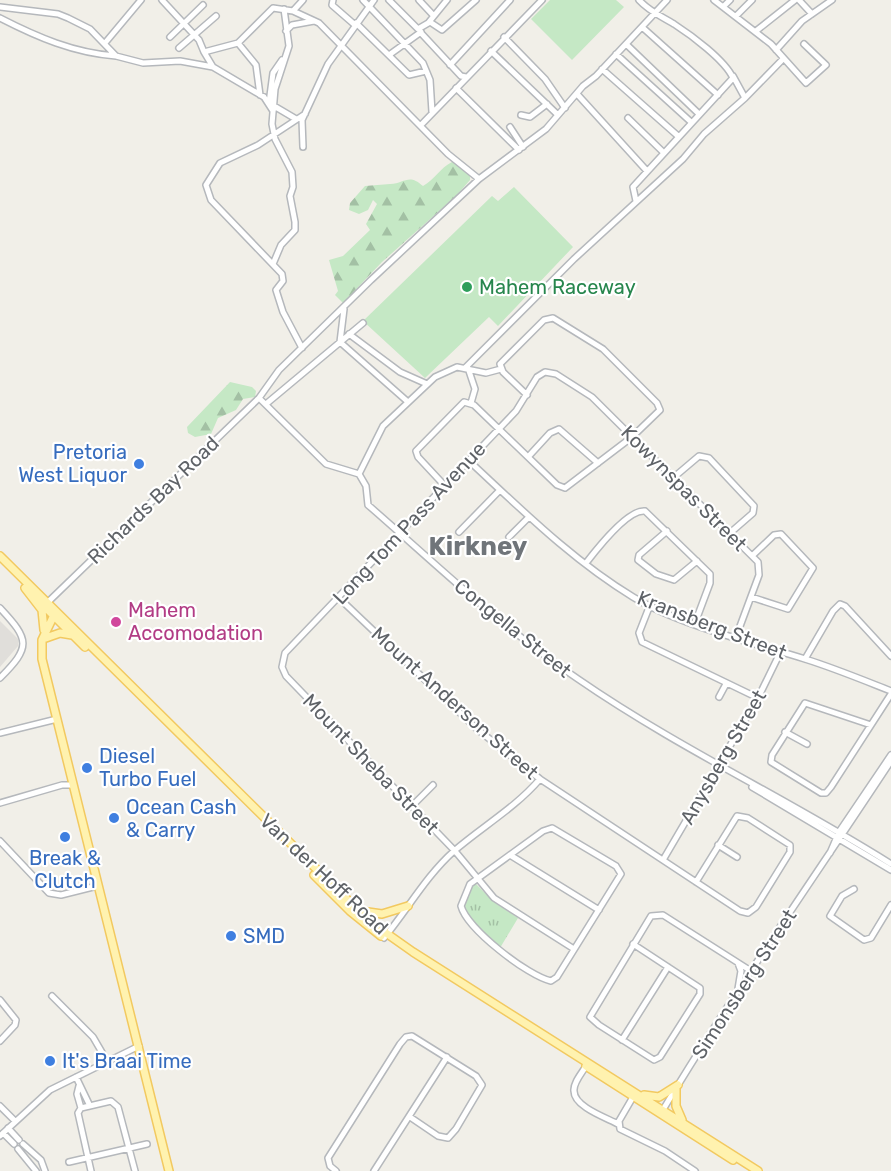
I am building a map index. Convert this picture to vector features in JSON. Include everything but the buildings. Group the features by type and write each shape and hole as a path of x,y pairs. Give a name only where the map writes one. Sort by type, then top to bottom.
{"main road":[{"name":"Van der Hoff Road","path":"0,556 47,603 74,636 344,905 385,936 586,1066 636,1095"},
{"name":"Van der Hoff Road","path":"0,563 385,936 636,1095 750,1171"},
{"path":"26,588 42,610 42,659 169,1171"},
{"path":"43,636 55,614"},
{"path":"43,636 60,633 74,636"},
{"path":"356,909 382,914 408,906"},
{"path":"636,1095 659,1097 677,1087"},
{"path":"677,1087 676,1110 684,1123"},
{"name":"Van der Hoff Road","path":"662,1112 684,1123 758,1171"}],"street":[{"path":"105,43 141,0"},
{"path":"162,0 195,35 213,67"},
{"path":"294,12 302,0"},
{"path":"333,0 332,5 356,24 409,75 426,71"},
{"path":"363,0 423,63 430,80 432,112"},
{"path":"303,147 301,123 328,64 374,0"},
{"path":"389,0 421,31 461,76 466,76"},
{"path":"419,0 433,15"},
{"path":"389,55 421,31 447,0"},
{"path":"429,22 443,29 476,0"},
{"path":"450,65 510,0"},
{"path":"421,125 542,0"},
{"path":"639,0 653,14 675,25 699,43 733,75 745,98"},
{"name":"Richards Bay Road","path":"47,603 260,398 279,370 479,178 546,129 667,0"},
{"path":"714,0 756,31 806,83 826,65 804,44"},
{"path":"723,7 729,0"},
{"path":"736,16 752,0"},
{"path":"756,31 797,0 812,14"},
{"path":"776,50 812,14 832,0"},
{"path":"170,37 203,5"},
{"path":"0,7 58,14 90,29 116,56"},
{"path":"204,52 238,43 273,8 284,9 316,20 448,154 479,178"},
{"path":"273,264 281,245 295,230 290,196 293,187 292,172 274,134 272,107 289,43 284,9"},
{"path":"179,48 216,16"},
{"path":"0,18 55,44 98,54 143,63 180,61 213,67 260,95 272,107 296,119"},
{"path":"286,31 292,26 316,20"},
{"path":"642,27 718,95"},
{"path":"504,37 545,79 565,108"},
{"path":"238,43 256,66 260,95"},
{"path":"626,44 699,114"},
{"path":"492,51 558,115"},
{"path":"616,54 691,122"},
{"path":"466,368 497,333 683,159 711,127 745,98 783,59"},
{"path":"602,69 678,136"},
{"path":"636,201 633,187 718,95 733,75"},
{"path":"456,88 521,149"},
{"path":"577,94 647,171"},
{"path":"521,115 530,117 547,104"},
{"path":"302,348 280,306 276,290 283,276 210,200 206,185 214,168 221,161 246,151 305,114"},
{"path":"628,118 663,152"},
{"path":"510,127 521,149"},
{"path":"340,342 344,309"},
{"path":"471,403 563,488 571,486 658,414 659,406 603,349 556,319 544,320 503,359 501,369"},
{"path":"266,404 363,323"},
{"path":"349,334 400,372 427,384"},
{"path":"340,342 408,402"},
{"path":"466,368 475,385"},
{"path":"260,398 326,464 359,474 383,426 441,373 466,368 486,373 501,369"},
{"path":"501,369 527,395"},
{"name":"Long Tom Pass Avenue","path":"286,676 282,667 285,653 401,534 498,429 527,395 537,377 545,372"},
{"name":"Kowynspas Street","path":"545,372 556,374 584,390 752,556 759,568 736,637"},
{"path":"471,403 475,385 486,373"},
{"path":"445,486 418,458 417,449 459,405 471,403"},
{"path":"528,457 550,433 559,429 598,463"},
{"path":"673,478 701,456 709,458 754,506 753,513 730,534"},
{"name":"Kransberg Street","path":"468,460 529,517 586,563 635,598 695,623 780,653 805,659 891,692"},
{"name":"Congella Street","path":"359,474 366,486 368,505 485,609 542,654 609,700 891,864"},
{"path":"459,532 500,490"},
{"path":"586,563 606,537 641,510 647,512 711,578 695,623"},
{"path":"509,537 529,517"},
{"path":"667,531 639,555 638,560 642,565 674,580 697,561"},
{"path":"751,597 788,609 813,568 811,563 781,534 774,535 752,556"},
{"name":"Mount Anderson Street","path":"339,598 477,729 540,779 663,860 696,882 740,911 748,913 756,907 790,848 786,841 739,815 696,882"},
{"path":"805,659 833,611 840,604 882,644 891,656"},
{"path":"650,605 639,633 642,642 758,698"},
{"path":"0,608 21,632 24,645 22,654 0,678"},
{"name":"Anysberg Street","path":"663,860 758,698 780,653"},
{"name":"Mount Sheba Street","path":"286,676 455,851 498,901 574,950"},
{"path":"719,697 726,684"},
{"path":"871,725 806,702 801,705 770,757 771,762 823,794 831,788 871,725 891,692"},
{"path":"0,733 57,719"},
{"path":"785,732 807,744"},
{"name":"Simonsberg Street","path":"662,1112 891,755"},
{"name":"Simonsberg Street","path":"840,836 891,761"},
{"path":"385,936 436,869 455,851 521,801 540,779"},
{"path":"0,802 51,788 72,785"},
{"path":"412,806 433,785"},
{"path":"552,828 607,860 618,868 621,874 557,977 548,981 489,943 466,917 461,906 465,891 478,878 510,855 543,831 552,828"},
{"name":"Congella Street","path":"840,836 891,870"},
{"path":"0,841 49,893 61,895 97,886"},
{"path":"718,845 736,857"},
{"path":"510,855 599,910"},
{"path":"854,889 842,896 831,917 864,940 871,938 891,905"},
{"path":"633,944 700,988 700,994 660,1057 654,1060 594,1022 590,1017 633,944 649,918 660,914 751,971"},
{"path":"736,996 741,971 738,963"},
{"path":"622,1040 668,967"},
{"path":"52,996 93,1037 107,1061"},
{"path":"0,1000 16,1020 15,1025 0,1041"},
{"path":"336,1171 330,1166 328,1158 404,1039 412,1036 447,1057 481,1082 480,1092 448,1138 438,1136 410,1117"},
{"path":"45,1171 41,1160 2,1134 45,1093 139,1046"},
{"path":"374,1171 447,1057"},
{"path":"586,1066 574,1089 575,1097 588,1108 618,1124 623,1132 665,1151 695,1171"},
{"path":"76,1077 90,1106"},
{"path":"79,1086 77,1094 81,1108 78,1117 91,1171"},
{"path":"618,1124 636,1095"},
{"path":"81,1108 111,1101 116,1103 135,1171"},
{"path":"0,1106 15,1121"},
{"path":"8,1128 36,1171"},
{"path":"69,1162 147,1144"}],"shaded area":[{"path":"0,621 18,639 18,646 0,667"}],"green space":[{"path":"550,0 616,0 624,7 572,60 531,19"},
{"path":"452,162 458,163 470,174 470,180 456,196 382,262 343,303 335,295 338,291 329,260 343,256 370,230 366,224 377,204 373,200 368,210 359,214 349,210 350,203 365,186 410,179 423,186"},
{"name":"Mahem Raceway","path":"514,187 573,247 498,326 489,317 425,378 363,321 492,196 498,201"},
{"path":"230,382 252,387 256,391 255,397 243,399 236,410 218,418 211,434 195,437 188,433 187,427"},
{"path":"476,884 494,902 518,918 500,948 472,923 463,906 472,885"}],"place":[{"name":"Mahem Raceway","path":"467,287"},
{"name":"Pretoria West Liquor","path":"139,464"},
{"name":"Mahem Accomodation","path":"116,622"},
{"name":"Diesel Turbo Fuel","path":"87,768"},
{"name":"Ocean Cash & Carry","path":"114,818"},
{"name":"Break & Clutch","path":"65,837"},
{"name":"SMD","path":"231,936"},
{"name":"It's Braai Time","path":"50,1061"}],"district":[{"name":"Kirkney","path":"478,546"}]}
